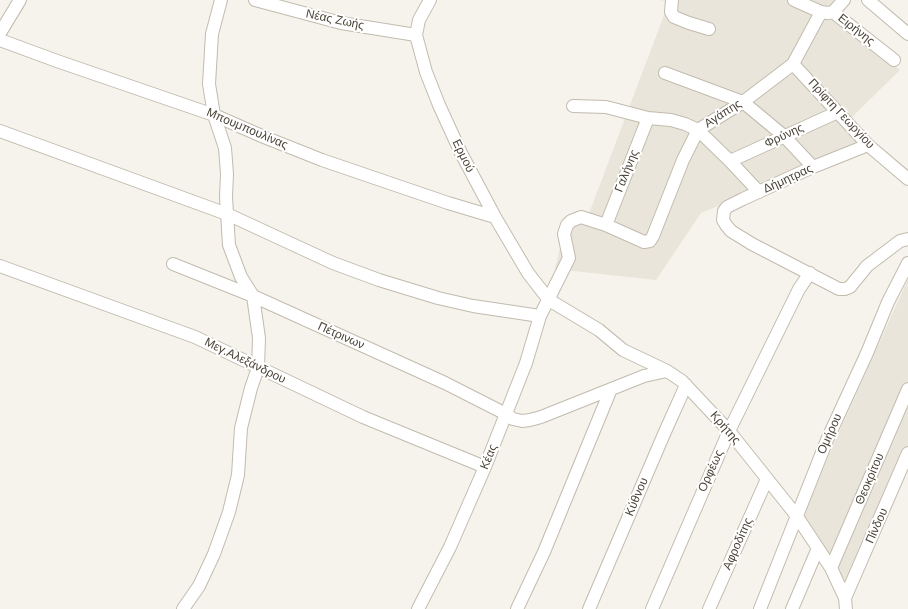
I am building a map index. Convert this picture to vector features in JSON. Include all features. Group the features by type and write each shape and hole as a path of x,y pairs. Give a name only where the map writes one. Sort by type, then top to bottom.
{"street":[{"path":"0,32 20,0"},
{"path":"183,609 199,586 214,554 229,512 238,475 242,428 251,388 258,368 259,338 253,296 241,277 229,245 227,174 224,148 214,115 209,84 212,34 222,0"},
{"name":"Νέας Ζωής","path":"255,0 341,23 416,35"},
{"path":"416,35 419,20 430,0"},
{"path":"672,0 671,12 674,17 709,29"},
{"name":"Ειρήνης","path":"794,0 827,12 894,60"},
{"name":"Αγάπης","path":"653,236 683,160 698,130 743,102 793,64 827,12 844,0"},
{"path":"868,0 908,34"},
{"name":"Ερμού","path":"416,35 426,72 461,153 495,217 528,273 549,300"},
{"name":"Μπουμπουλίνας","path":"0,40 214,115 322,160 448,203 495,217"},
{"name":"Πρίφτη Γεωργίου","path":"793,64 868,145 895,166 908,179"},
{"path":"665,73 743,102 784,136 813,167"},
{"path":"573,106 606,107 648,118 671,120 698,130 759,192"},
{"name":"Φρύνης","path":"730,161 838,112"},
{"name":"Γαλήνης","path":"606,225 648,118"},
{"path":"0,131 227,214 333,263 379,280 438,298 473,306 540,316"},
{"name":"Δήμητρας","path":"810,273 752,244 731,231 726,225 722,216 724,211 727,207 813,167 868,145"},
{"name":"Κέας","path":"418,609 450,547 485,467 526,363 540,316 569,258 564,234 567,225 571,221 581,217 606,225 644,242 648,242 653,236"},
{"path":"810,273 839,289 845,289 850,287 867,266 900,241 908,239"},
{"name":"Ομήρου","path":"760,609 796,515 828,440 888,302 908,263"},
{"name":"Πέτρινων","path":"173,264 253,296 445,383 513,419 522,421 530,420 644,376 667,371"},
{"name":"Μεγ.Αλεξάνδρου","path":"0,266 195,337 363,417 485,467"},
{"name":"Ορφέως","path":"652,609 729,431 799,289 810,273"},
{"name":"Κρήτης","path":"549,300 599,330 623,350 667,371 682,380 729,431 796,515 831,568 846,604"},
{"name":"Κύθνου","path":"590,609 686,385"},
{"path":"517,609 544,552 611,389"},
{"name":"Θεοκρίτου","path":"831,568 908,389"},
{"name":"Πίνδου","path":"846,604 908,453"},
{"name":"Αφροδίτης","path":"709,609 767,479"},
{"path":"792,609 818,548"}],"shaded area":[{"path":"660,0 846,0 834,17 900,70 850,119 871,143 701,213 656,280 555,269 567,218 588,216 669,2"},
{"path":"908,279 908,449 847,583 801,517"}]}
